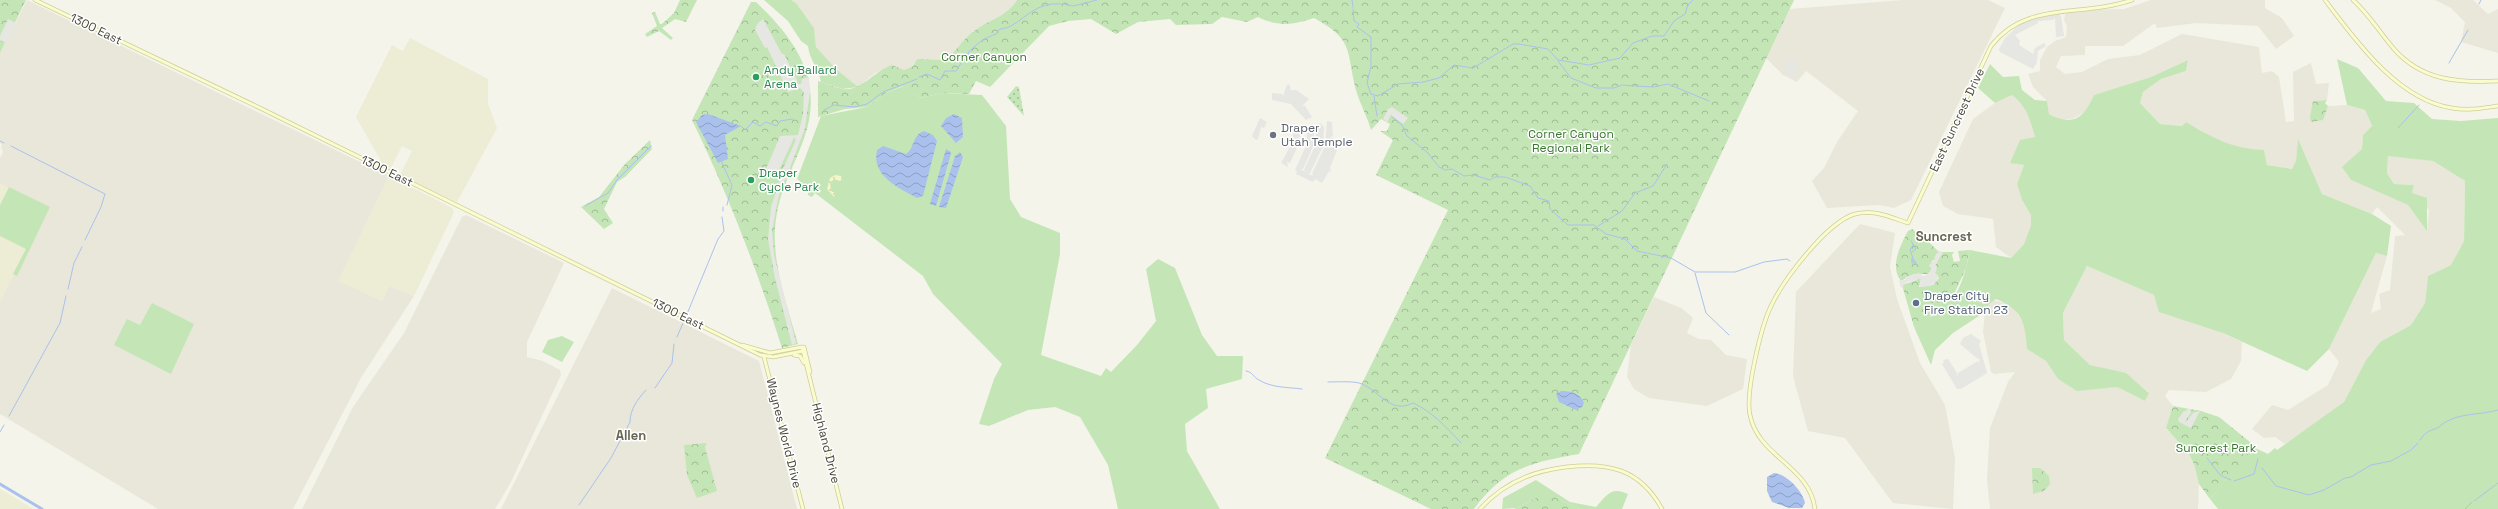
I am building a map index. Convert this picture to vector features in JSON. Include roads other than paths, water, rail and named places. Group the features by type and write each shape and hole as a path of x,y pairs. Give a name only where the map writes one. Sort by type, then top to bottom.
{"main road":[{"name":"1300 East","path":"35,0 262,109 764,357"},
{"path":"2076,5 2110,4 2132,0"},
{"path":"2325,0 2367,53 2419,97 2453,108 2472,109 2498,106"},
{"path":"2353,0 2398,53 2421,70 2453,81 2498,81"},
{"name":"East Suncrest Drive","path":"1815,509 1807,485 1792,469 1764,446 1752,424 1749,398 1764,324 1781,289 1819,240 1836,223 1851,216 1866,213 1888,215 1908,223 1992,46 2007,25"},
{"name":"1300 East","path":"738,344 767,352 803,348"},
{"path":"786,355 803,348"},
{"name":"Highland Drive","path":"803,348 809,378 842,509"},
{"path":"764,357 767,352"},
{"path":"764,357 786,355 800,356 809,378"},
{"name":"Waynes World Drive","path":"764,357 803,509"},
{"path":"1480,509 1499,490 1524,476 1554,469 1592,465 1614,468 1636,478 1650,490 1662,509"}],"water":[{"path":"708,114 741,126 725,135 728,159 718,163 696,122 702,115"},
{"path":"954,114 962,118 963,137 956,143 941,126 946,118"},
{"path":"924,131 933,135 937,141 923,196 917,198 888,180 878,167 876,159 877,150 883,146 906,154 911,148 917,135"},
{"path":"946,149 951,152 936,206 930,204"},
{"path":"960,152 963,157 946,208 939,207 955,156"},
{"path":"1561,391 1568,391 1578,395 1584,403 1582,407 1576,410 1559,402 1556,394"},
{"path":"1774,473 1783,476 1801,493 1805,503 1802,508 1789,508 1772,502 1767,491 1767,477"}],"waterway":[{"path":"1064,4 1073,6 1097,0"},
{"path":"1352,0 1353,7"},
{"path":"1353,9 1354,21 1359,24 1357,27 1371,37 1371,66 1367,83 1371,94 1378,96 1398,84 1423,82 1439,78 1454,65 1473,68 1513,44 1548,49 1558,60 1589,65 1620,58 1633,43 1652,36 1664,36 1674,21 1685,14 1688,5 1693,0"},
{"path":"2479,4 2481,0"},
{"path":"919,77 927,74 940,80 945,71 956,71 963,60 969,59 968,53 977,44 996,34 1000,29 1007,28 1042,6 1061,4"},
{"path":"2449,63 2468,30"},
{"path":"1558,61 1571,78 1596,88 1614,88 1622,85 1653,87 1668,84 1709,101"},
{"path":"824,110 834,105 854,107 867,104 883,92 917,79"},
{"path":"1374,96 1377,116"},
{"path":"2398,128 2419,105"},
{"path":"1392,117 1402,125 1407,136 1428,153 1439,167 1445,170 1452,169 1464,176 1474,175 1490,180 1495,177 1505,177 1530,186 1538,198 1549,201 1550,209 1568,225 1594,225 1606,234 1625,239 1637,251 1671,258 1695,272 1735,272 1764,262 1787,259 1790,261"},
{"path":"741,126 745,130 753,122 760,126 766,122 777,126 780,121 793,119"},
{"path":"0,141 4,143"},
{"path":"11,146 105,194 101,207 85,240"},
{"path":"585,206 608,193 617,180 651,146"},
{"path":"721,161 732,185 727,205"},
{"path":"1598,226 1622,211 1635,193 1653,186 1667,164"},
{"path":"687,314 718,239 724,231 722,217"},
{"path":"1911,241 1916,249 1912,252"},
{"path":"1913,245 1910,250 1914,261"},
{"path":"68,289 74,263 82,247"},
{"path":"1912,258 1912,263 1915,263"},
{"path":"1912,261 1915,261 1917,265"},
{"path":"1695,273 1706,313 1729,335"},
{"path":"9,416 60,323 66,296"},
{"path":"677,337 683,323"},
{"path":"655,388 672,363 674,344"},
{"path":"1246,371 1250,372 1264,383 1280,387 1302,389"},
{"path":"1328,382 1359,383 1372,390 1384,400 1397,406 1405,406 1413,403 1433,415 1461,443"},
{"path":"579,505 611,458 630,422 631,413 635,404 646,390"},
{"path":"2420,440 2428,431 2438,428 2453,418 2498,410"},
{"path":"0,432 4,425"},
{"path":"2262,468 2276,486 2309,495 2324,490 2345,478 2351,477 2371,465 2391,461 2411,450 2418,443"},
{"path":"2207,458 2220,475 2231,480"},
{"path":"2234,481 2254,474 2258,459"},
{"path":"2474,501 2498,483"},
{"path":"0,484 42,509"},
{"path":"2465,509 2472,502"}],"place":[{"name":"Andy Ballard Arena","path":"756,77"},
{"name":"Draper Utah Temple","path":"1273,135"},
{"name":"Draper Cycle Park","path":"751,180"},
{"name":"Draper City Fire Station 23","path":"1916,303"}],"district":[{"name":"Suncrest","path":"1944,236"},
{"name":"Allen","path":"631,435"}],"park label":[{"name":"Corner Canyon","path":"984,57"},
{"name":"Corner Canyon Regional Park","path":"1571,141"},
{"name":"Suncrest Park","path":"2216,448"}]}
